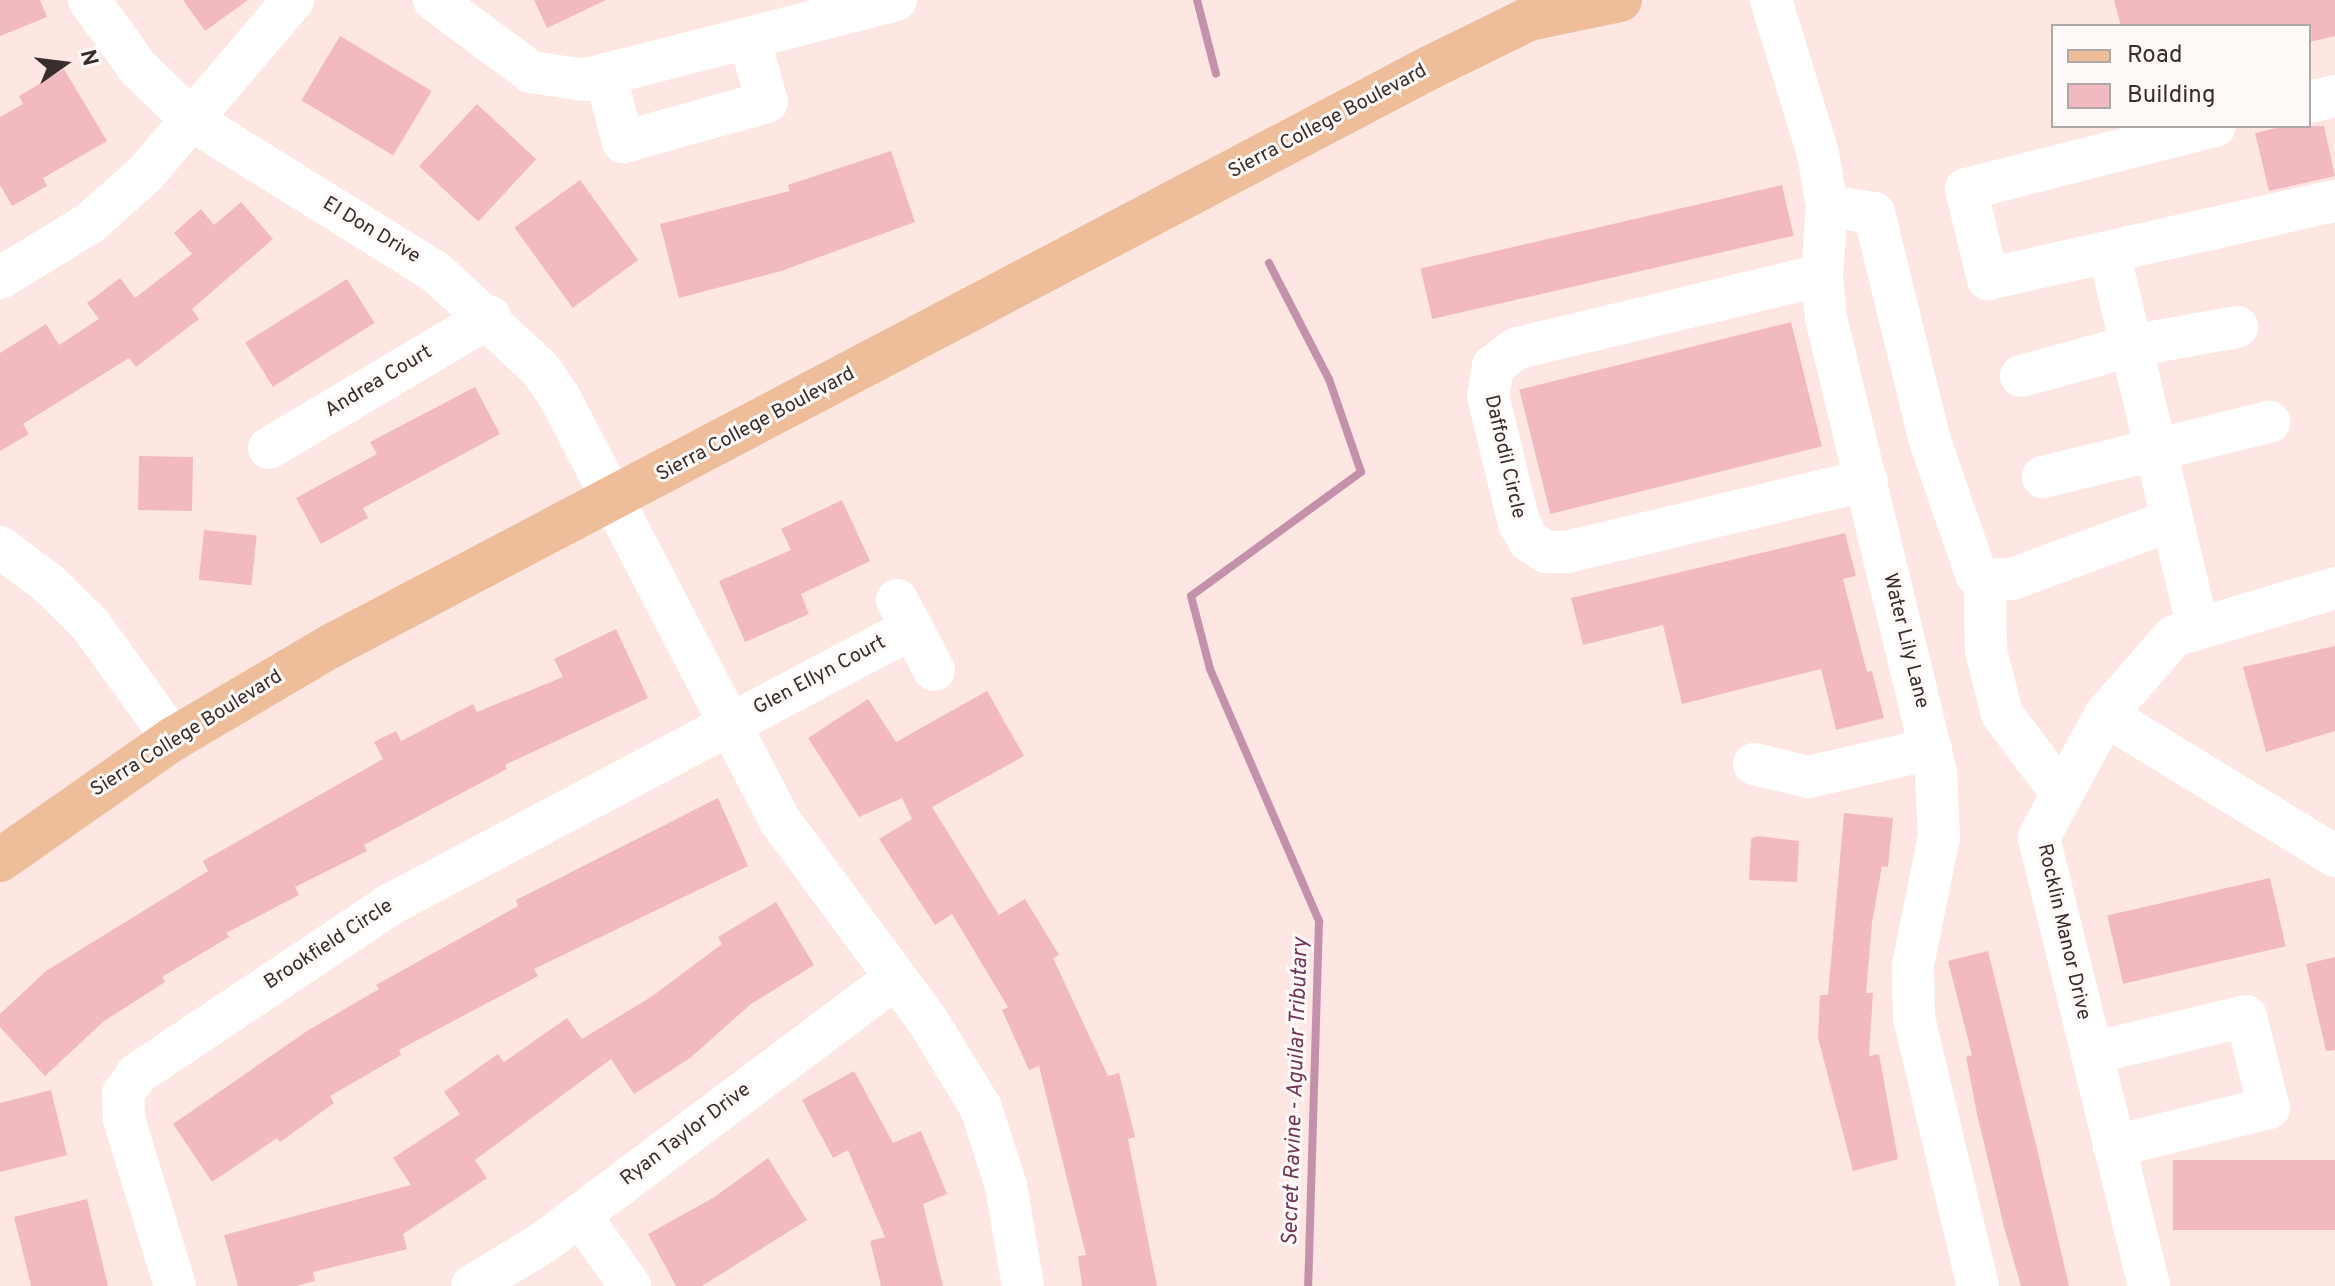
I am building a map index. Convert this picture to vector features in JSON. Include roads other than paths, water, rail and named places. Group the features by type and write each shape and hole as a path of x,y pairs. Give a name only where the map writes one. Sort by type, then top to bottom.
{"main road":[{"name":"Sierra College Boulevard","path":"0,860 173,739 331,646 1539,10 1620,0"}],"street":[{"name":"El Don Drive","path":"89,0 138,68 193,121 408,253 490,317 560,398 613,500"},
{"path":"0,278 90,223 145,174 293,0"},
{"path":"434,0 531,72 583,80 896,0"},
{"name":"Water Lily Lane","path":"1771,0 1807,107 1827,206 1822,275 1826,318 1931,749 1939,836 1913,965 1914,1018 1978,1286"},
{"path":"605,74 623,142 767,102 749,38"},
{"path":"2311,102 2335,96"},
{"path":"2207,128 1966,189 1988,279 2335,201"},
{"path":"1827,206 1874,213 1930,441 1976,574 1985,580 2012,579 2172,520"},
{"path":"2109,252 2198,629"},
{"name":"Daffodil Circle","path":"1822,275 1517,348 1493,366 1488,396 1519,523 1529,541 1546,552 1567,552 1866,480"},
{"name":"Andrea Court","path":"269,448 490,317"},
{"path":"2021,376 2131,346 2237,327"},
{"path":"2043,477 2155,447 2269,422"},
{"path":"613,500 781,822 895,978 981,1108 1006,1186 1023,1286"},
{"path":"0,547 47,582 90,624 173,739"},
{"path":"1985,580 1986,651 2002,714 2062,794"},
{"name":"Rocklin Manor Drive","path":"2149,1286 2039,837 2105,715 2174,636 2335,588"},
{"name":"Glen Ellyn Court","path":"729,724 905,614 934,670"},
{"path":"2105,715 2335,856"},
{"name":"Brookfield Circle","path":"175,1286 124,1119 123,1094 137,1074 391,904 729,724"},
{"path":"1754,764 1808,777 1931,749"},
{"name":"Ryan Taylor Drive","path":"472,1286 580,1215 895,978"},
{"path":"2092,1053 2246,1016 2269,1108 2114,1146"},
{"path":"580,1215 630,1286"}],"waterway":[{"name":"Secret Ravine - Aguilar Tributary","path":"1197,0 1216,74"},
{"name":"Secret Ravine - Aguilar Tributary","path":"1269,263 1329,379 1361,472 1191,596 1210,669 1319,921 1308,1286"}]}
